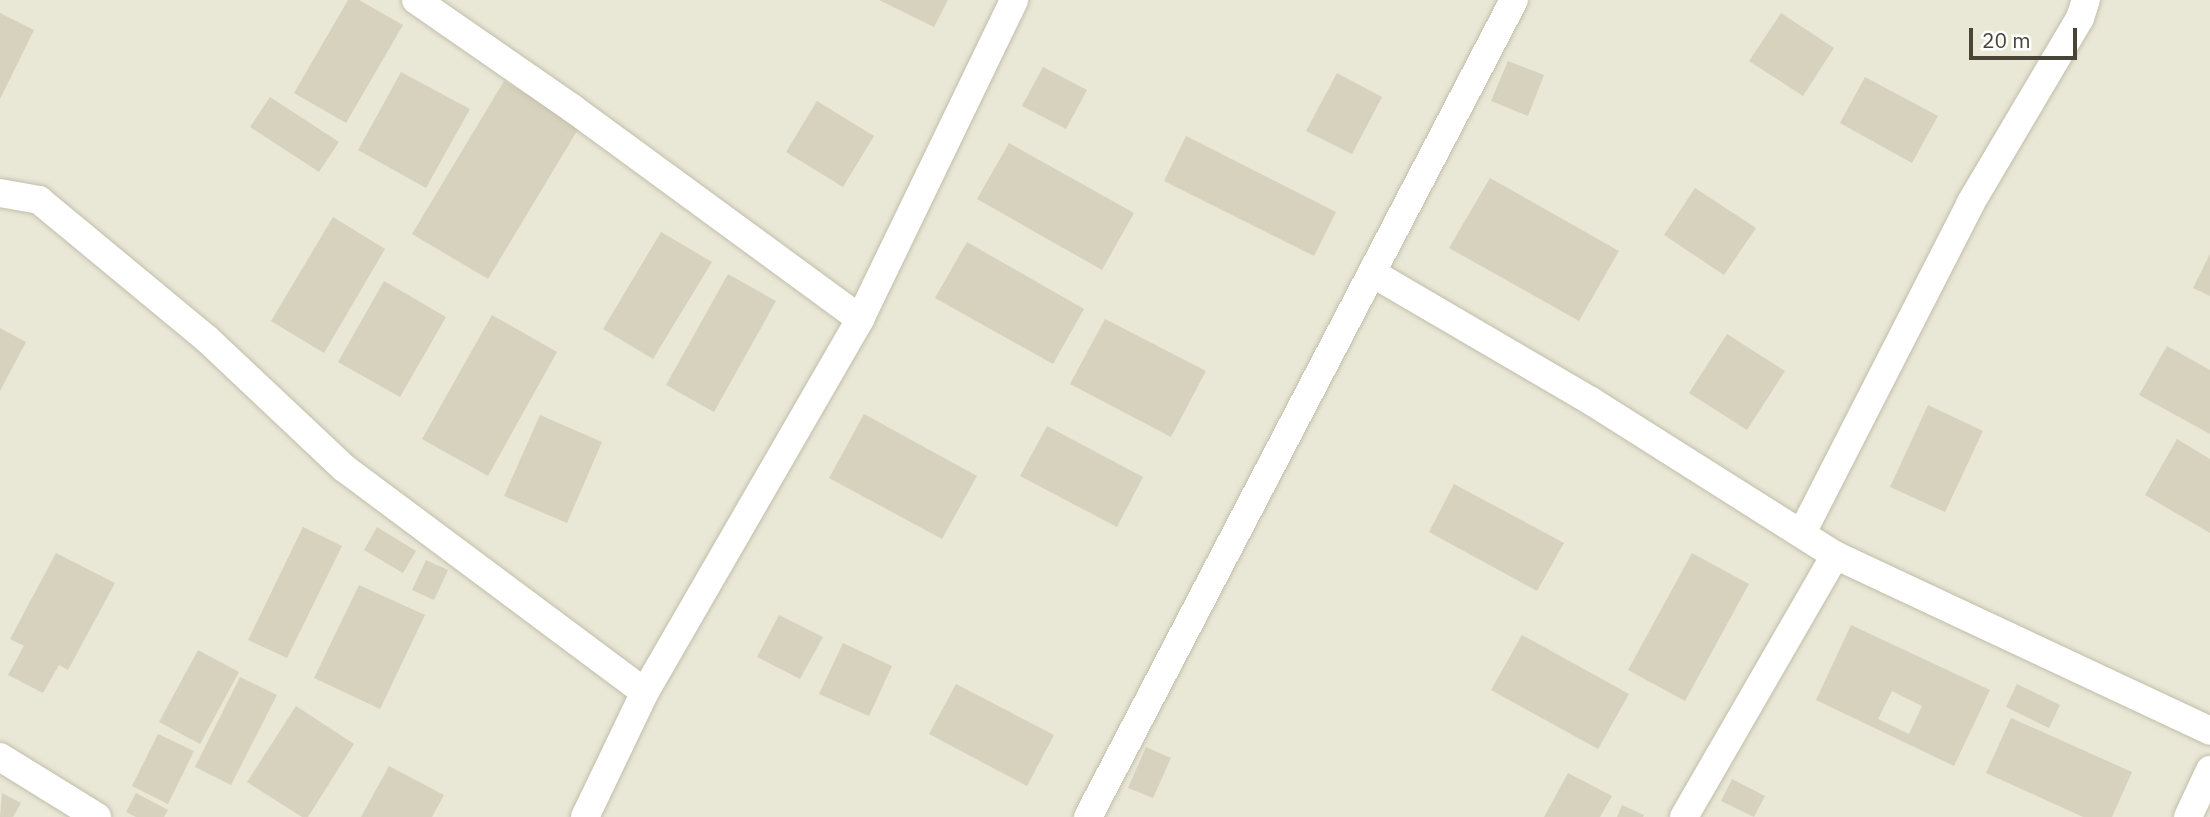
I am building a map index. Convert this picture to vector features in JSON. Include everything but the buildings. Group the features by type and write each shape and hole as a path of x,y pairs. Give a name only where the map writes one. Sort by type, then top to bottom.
{"street":[{"path":"416,0 583,116 860,319"},
{"path":"585,817 645,692 860,319 1014,0"},
{"path":"1088,817 1514,0"},
{"path":"1802,533 1970,204 2080,18 2085,0"},
{"path":"0,193 39,200 206,339 344,468 645,692"},
{"path":"1372,273 1591,401 1835,555 2210,731"},
{"path":"1684,817 1835,555"},
{"path":"0,757 97,817"},
{"path":"2188,817 2210,770"}],"shaded area":[{"path":"0,0 2210,0 2210,817 0,817"}]}
